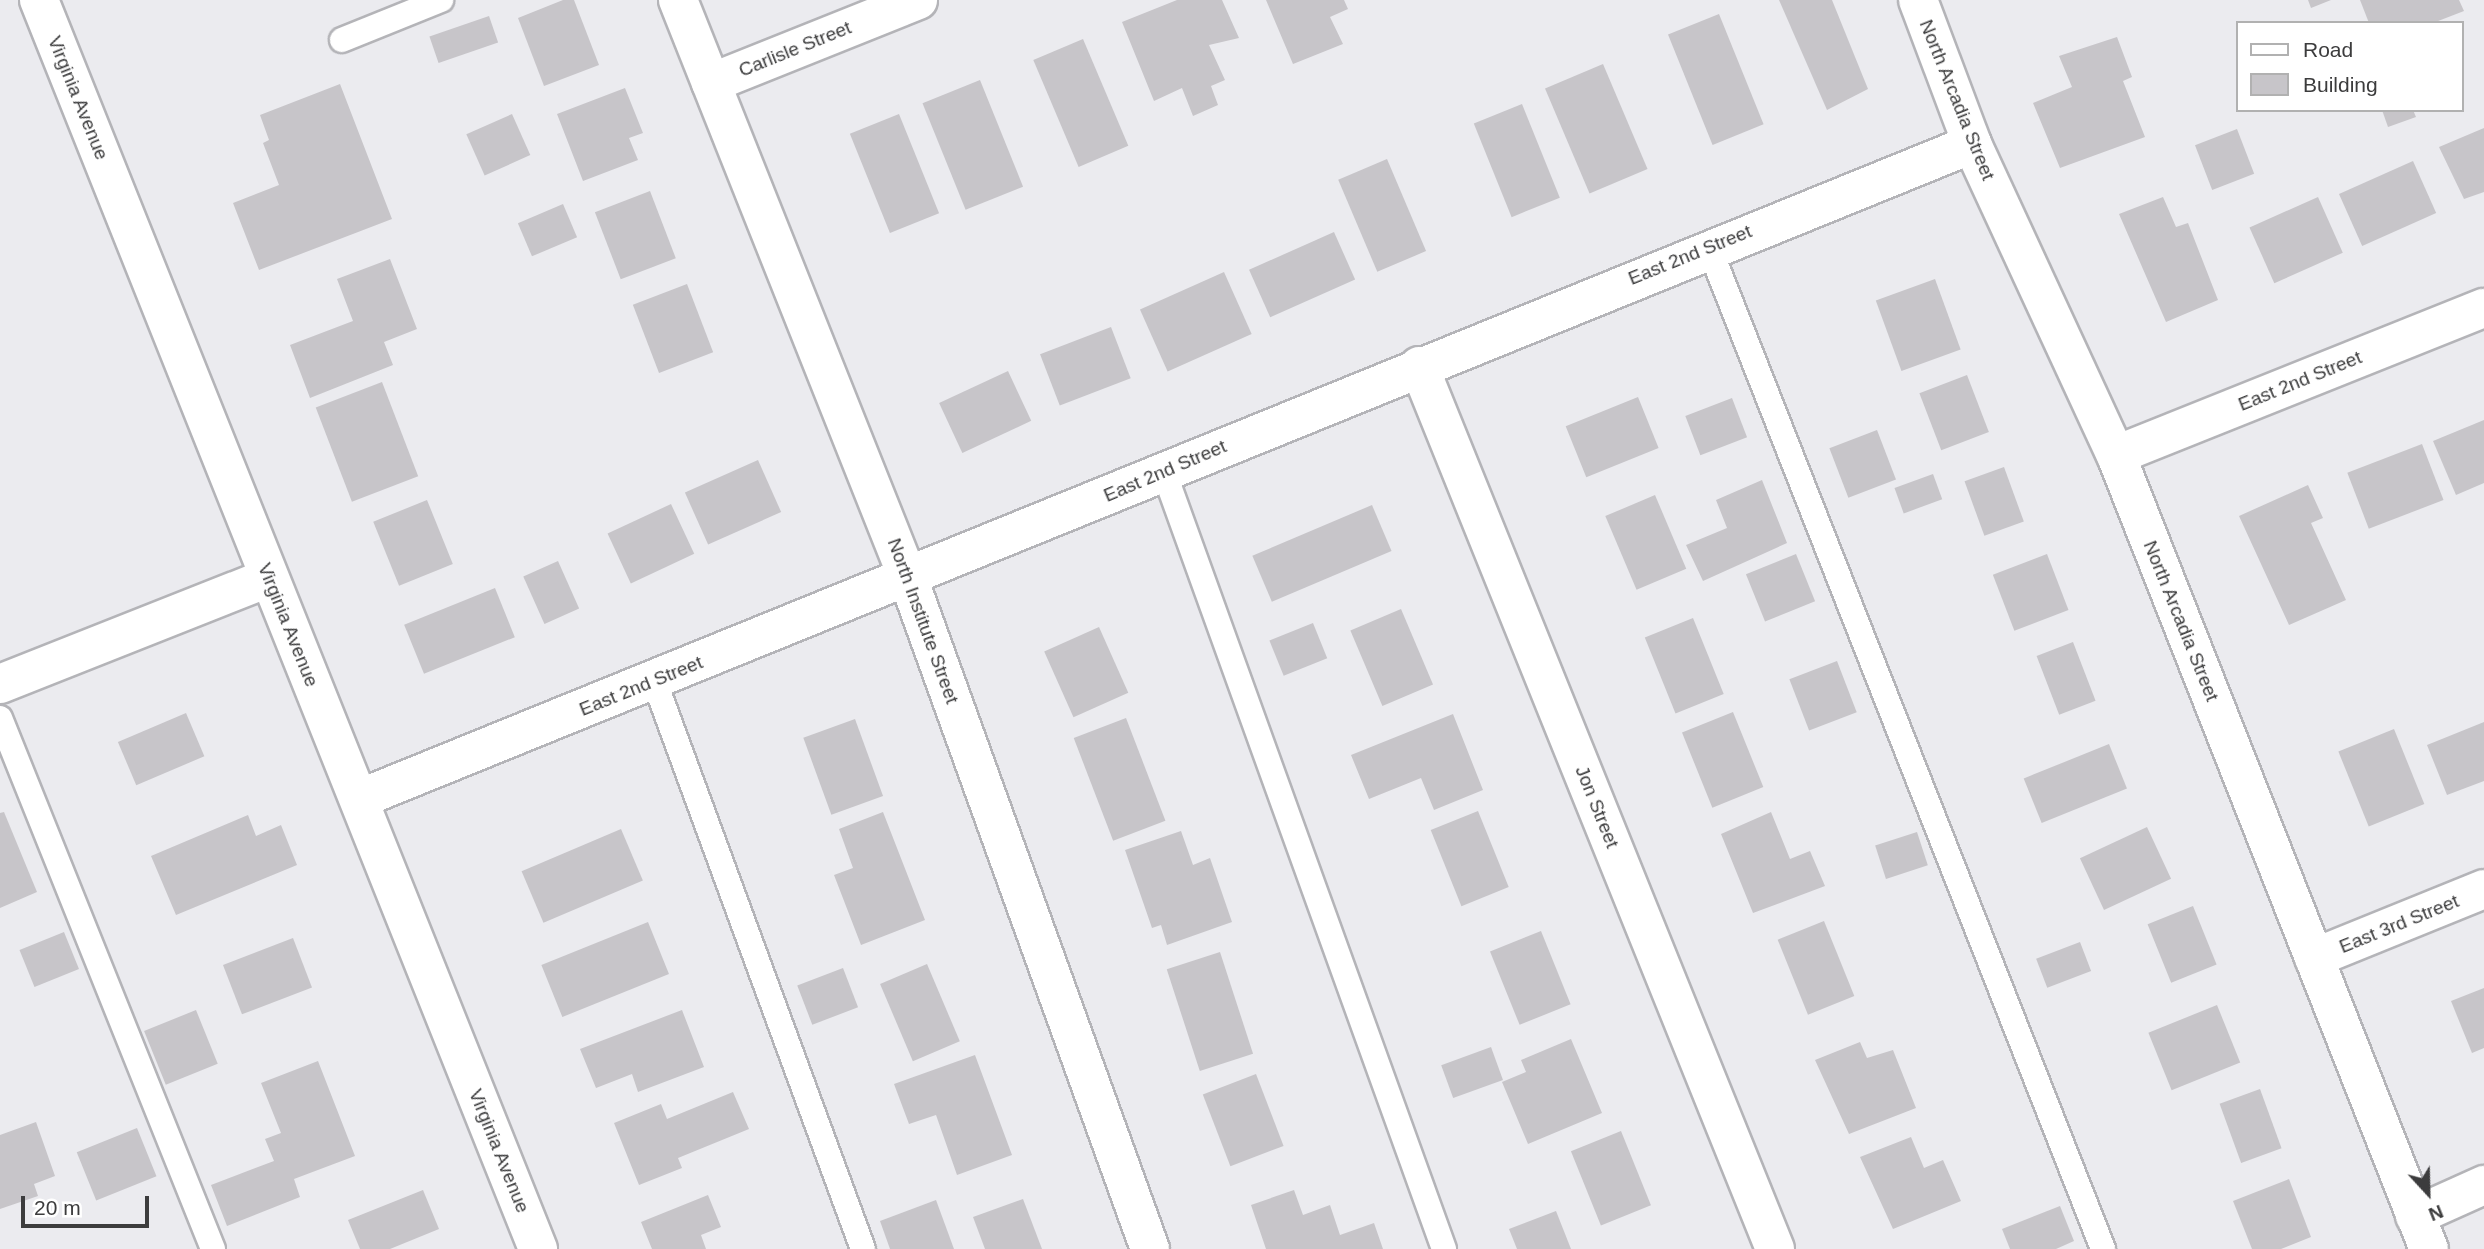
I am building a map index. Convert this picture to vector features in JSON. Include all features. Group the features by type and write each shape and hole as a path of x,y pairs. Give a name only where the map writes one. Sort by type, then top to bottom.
{"street":[{"name":"Virginia Avenue","path":"39,0 538,1249"},
{"name":"North Institute Street","path":"678,0 908,578 1150,1249"},
{"name":"Carlisle Street","path":"711,83 918,0"},
{"name":"North Arcadia Street","path":"1918,0 1972,144 2116,455 2422,1232"},
{"name":"East 2nd Street","path":"359,799 908,578 1709,247 1972,144"},
{"name":"East 2nd Street","path":"2116,455 2484,308"},
{"name":"Jon Street","path":"1419,366 1775,1249"},
{"path":"0,684 268,578"},
{"name":"East 3rd Street","path":"2314,958 2484,889"},
{"path":"2422,1232 2484,1185"}],"lane":[{"path":"342,40 441,0"},
{"path":"1709,247 2103,1249"},
{"path":"1164,472 1444,1249"},
{"path":"654,680 863,1249"},
{"path":"0,718 213,1249"}],"building":[{"path":"563,0 574,0 599,65 544,86 518,18"},
{"path":"1177,0 1222,0 1239,38 1209,45 1225,80 1211,86 1218,105 1193,116 1182,88 1154,101 1122,22"},
{"path":"1266,0 1344,0 1348,9 1330,17 1343,44 1293,64"},
{"path":"1779,0 1832,0 1868,89 1827,110"},
{"path":"2308,0 2331,0 2311,8"},
{"path":"2360,0 2459,0 2464,11 2438,21 2368,21"},
{"path":"1719,14 1764,124 1713,145 1668,35"},
{"path":"489,16 498,42 439,63 429,37"},
{"path":"2117,37 2132,77 2123,81 2145,137 2060,168 2033,103 2072,87 2059,56"},
{"path":"1083,39 1128,146 1079,167 1033,60"},
{"path":"1603,64 1648,169 1590,194 1545,89"},
{"path":"980,80 1023,187 966,210 923,103"},
{"path":"340,84 392,219 259,270 233,203 279,185 263,143 269,140 260,115"},
{"path":"625,88 643,133 629,138 638,160 583,181 557,114"},
{"path":"1522,104 1560,198 1512,217 1474,123"},
{"path":"2383,112 2414,112 2416,117 2388,127"},
{"path":"512,114 530,155 485,175 466,134"},
{"path":"899,114 939,213 890,233 850,134"},
{"path":"2484,128 2484,192 2464,199 2439,147"},
{"path":"2237,129 2254,174 2212,190 2195,145"},
{"path":"1387,159 1426,251 1377,272 1338,180"},
{"path":"2413,161 2436,213 2362,246 2339,194"},
{"path":"650,191 676,258 621,279 595,212"},
{"path":"2163,197 2176,227 2188,223 2218,300 2166,322 2119,214"},
{"path":"2318,197 2343,253 2274,283 2249,228"},
{"path":"563,204 577,237 532,256 518,223"},
{"path":"1334,232 1355,280 1270,317 1249,270"},
{"path":"390,259 417,329 384,342 393,365 310,398 290,345 353,321 337,279"},
{"path":"1224,272 1252,334 1168,372 1140,309"},
{"path":"1935,279 1961,349 1901,371 1876,301"},
{"path":"687,284 713,352 659,373 633,305"},
{"path":"1111,327 1131,378 1060,406 1040,354"},
{"path":"1008,371 1031,421 962,453 939,403"},
{"path":"1967,375 1989,432 1941,450 1919,393"},
{"path":"382,382 418,476 352,502 316,407"},
{"path":"1638,397 1659,448 1586,477 1566,426"},
{"path":"1732,398 1747,437 1700,455 1685,416"},
{"path":"2484,420 2484,483 2456,495 2433,441"},
{"path":"1877,430 1896,479 1848,498 1829,448"},
{"path":"2422,444 2444,500 2369,529 2347,473"},
{"path":"758,460 781,512 708,545 685,493"},
{"path":"2004,467 2024,522 1984,536 1965,481"},
{"path":"1933,474 1942,499 1904,513 1894,488"},
{"path":"1762,480 1787,543 1703,581 1686,545 1727,528 1716,500"},
{"path":"2308,485 2323,518 2311,523 2346,600 2289,625 2239,516"},
{"path":"1655,495 1686,569 1637,590 1605,516"},
{"path":"427,500 453,564 399,586 373,522"},
{"path":"671,504 694,554 631,583 608,534"},
{"path":"1372,505 1392,551 1272,602 1252,556"},
{"path":"1796,554 1815,601 1765,622 1746,574"},
{"path":"2047,554 2069,610 2014,631 1993,575"},
{"path":"558,561 579,609 544,624 523,576"},
{"path":"495,588 515,637 424,674 404,625"},
{"path":"1401,609 1433,684 1382,706 1350,630"},
{"path":"1693,618 1724,694 1676,714 1645,637"},
{"path":"1313,623 1327,658 1284,676 1269,641"},
{"path":"1099,627 1128,693 1073,717 1044,651"},
{"path":"2073,642 2096,701 2059,715 2037,656"},
{"path":"1837,661 1857,712 1809,731 1789,679"},
{"path":"1733,712 1763,787 1712,808 1682,733"},
{"path":"186,713 204,756 136,785 118,742"},
{"path":"1453,714 1483,790 1434,810 1421,778 1369,799 1351,755"},
{"path":"1126,718 1165,821 1113,841 1074,738"},
{"path":"855,719 883,796 831,815 803,738"},
{"path":"2484,722 2484,781 2447,795 2427,745"},
{"path":"2394,729 2424,804 2369,827 2338,751"},
{"path":"2109,744 2127,789 2042,823 2024,778"},
{"path":"1478,811 1509,887 1461,906 1431,830"},
{"path":"4,812 37,892 0,908 0,813"},
{"path":"883,812 925,920 861,945 834,875 853,868 839,829"},
{"path":"1771,812 1790,859 1810,851 1825,886 1753,913 1721,834"},
{"path":"248,815 256,836 281,825 297,865 176,915 151,856"},
{"path":"2147,827 2171,879 2104,910 2080,858"},
{"path":"621,829 643,881 543,923 522,871"},
{"path":"1181,831 1193,865 1210,858 1232,922 1167,945 1161,925 1152,928 1125,850"},
{"path":"1917,832 1928,865 1886,879 1875,846"},
{"path":"2193,906 2217,964 2171,983 2148,924"},
{"path":"1824,921 1854,996 1808,1015 1778,940"},
{"path":"648,922 669,974 562,1017 541,965"},
{"path":"1541,931 1571,1004 1520,1025 1490,952"},
{"path":"64,932 79,969 34,987 19,950"},
{"path":"293,938 312,987 242,1014 223,965"},
{"path":"2080,942 2091,971 2047,988 2036,959"},
{"path":"1220,952 1253,1054 1200,1071 1167,969"},
{"path":"927,964 960,1041 913,1061 880,984"},
{"path":"843,968 858,1007 812,1025 797,986"},
{"path":"2484,988 2484,1048 2472,1053 2451,1001"},
{"path":"2217,1005 2240,1062 2172,1090 2148,1033"},
{"path":"196,1010 218,1064 166,1085 144,1031"},
{"path":"682,1010 704,1067 638,1092 632,1074 596,1088 580,1049"},
{"path":"1571,1039 1602,1113 1528,1144 1502,1082 1526,1072 1521,1060"},
{"path":"1860,1042 1867,1058 1893,1050 1916,1108 1849,1134 1815,1060"},
{"path":"1491,1047 1503,1080 1453,1098 1441,1065"},
{"path":"975,1055 1012,1155 957,1175 936,1115 909,1124 894,1084"},
{"path":"318,1061 355,1156 294,1179 300,1197 227,1226 211,1185 274,1161 265,1139 281,1133 261,1083"},
{"path":"1256,1074 1284,1146 1230,1166 1203,1094"},
{"path":"2260,1089 2282,1148 2241,1163 2220,1104"},
{"path":"733,1092 749,1129 678,1158 682,1168 639,1185 614,1123 661,1104 667,1119"},
{"path":"36,1122 55,1176 34,1184 38,1196 0,1209 0,1135"},
{"path":"137,1128 156,1176 96,1201 77,1152"},
{"path":"1621,1131 1651,1205 1601,1225 1571,1151"},
{"path":"1911,1137 1924,1168 1943,1160 1961,1201 1893,1229 1860,1157"},
{"path":"2289,1179 2311,1237 2281,1249 2252,1249 2233,1201"},
{"path":"423,1190 439,1229 390,1249 360,1249 348,1220"},
{"path":"1294,1190 1303,1215 1330,1205 1340,1235 1374,1223 1383,1249 1266,1249 1251,1205"},
{"path":"708,1195 721,1227 701,1235 706,1249 652,1249 641,1222"},
{"path":"1023,1199 1042,1249 985,1249 973,1217"},
{"path":"936,1200 954,1249 890,1249 880,1221"},
{"path":"2060,1206 2074,1241 2056,1249 2010,1249 2002,1229"},
{"path":"1556,1211 1571,1249 1517,1249 1509,1229"}]}
